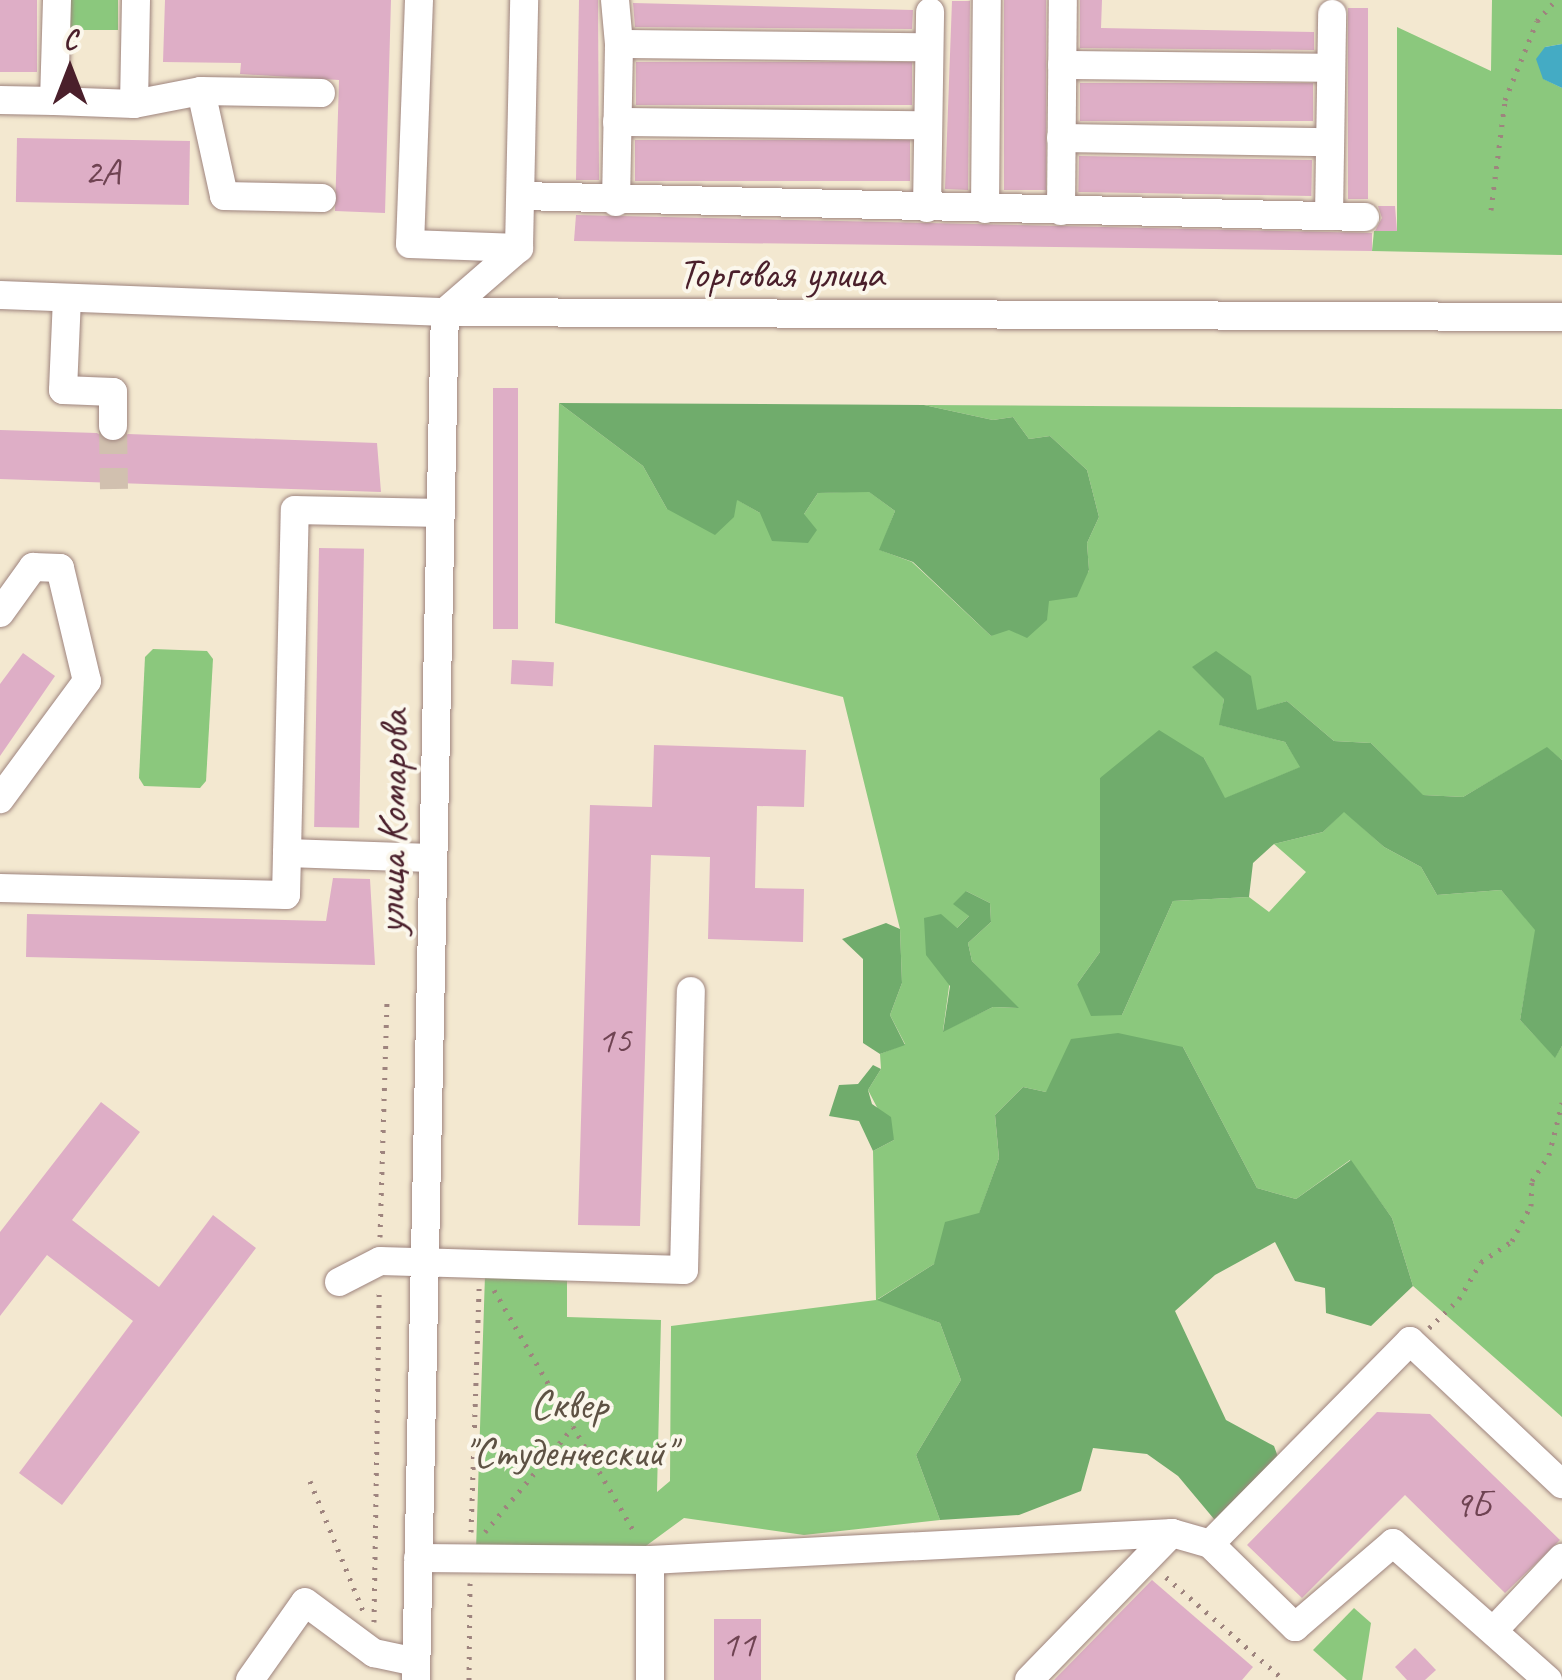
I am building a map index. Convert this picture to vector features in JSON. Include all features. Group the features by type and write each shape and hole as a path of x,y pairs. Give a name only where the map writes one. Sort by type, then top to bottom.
{"street":[{"path":"54,101 57,0"},
{"path":"134,104 136,0"},
{"path":"419,0 410,244 518,248"},
{"path":"445,312 518,248 524,0"},
{"path":"615,0 619,44 616,202"},
{"path":"986,209 987,0"},
{"path":"1061,211 1063,0"},
{"path":"927,208 930,12"},
{"path":"1330,216 1332,14"},
{"path":"619,44 929,47"},
{"path":"1062,64 1331,68"},
{"path":"0,100 134,104 201,92 321,93"},
{"path":"201,92 224,196 322,198"},
{"path":"617,122 928,125"},
{"path":"1062,138 1330,142"},
{"path":"521,196 616,202 1365,217"},
{"name":"Торговая улица","path":"0,295 445,312 1562,317"},
{"path":"68,298 63,390 113,392 113,426"},
{"name":"улица Комарова","path":"416,1671 445,312"},
{"path":"0,888 286,895 295,510 441,513"},
{"path":"0,613 33,567 60,568 87,681 0,799"},
{"path":"287,852 431,858"},
{"path":"339,1282 380,1261 684,1270 691,991"},
{"path":"1210,1544 1410,1341 1562,1484"},
{"path":"418,1558 470,1555 650,1560 1172,1533 1210,1544 1296,1627 1393,1543 1495,1628 1548,1680"},
{"path":"1029,1680 1172,1533"},
{"path":"1495,1628 1562,1558"},
{"path":"650,1560 650,1680"},
{"path":"250,1680 305,1602 374,1653 416,1671"}],"path":[{"path":"1491,210 1505,100 1538,20 1556,0"},
{"path":"310,1481 373,1634 387,998"},
{"path":"1410,1341 1459,1299 1481,1262 1512,1240 1531,1206 1532,1181 1549,1155 1562,1103"},
{"path":"480,1265 650,1560"},
{"path":"469,1680 480,1265"},
{"path":"470,1555 573,1427"},
{"path":"1159,1570 1284,1680"}],"green space":[{"path":"68,0 118,0 118,30 68,30"},
{"path":"1492,0 1562,0 1562,44 1545,47 1544,79 1562,88 1562,255 1372,251 1374,231 1397,231 1397,27 1491,71"},
{"name":"Сквер \"Студенческий\"","path":"559,403 643,466 667,509 736,499 760,513 804,514 818,493 868,491 895,511 880,550 912,562 991,636 1089,571 1087,543 1099,517 1087,470 1050,436 1029,439 1013,417 993,420 924,405 1562,409 1562,760 1547,748 1463,797 1422,795 1371,743 1334,741 1287,701 1256,711 1224,699 1220,725 1285,742 1301,767 1224,799 1204,758 1100,778 1100,952 1077,984 1122,1015 1173,901 1249,897 1269,912 1306,872 1274,844 1323,832 1344,811 1384,847 1421,867 1437,895 1501,890 1536,930 1520,1020 1555,1057 1562,1046 1562,1417 1413,1286 1392,1218 1350,1160 1296,1199 1257,1188 1183,1047 1046,1092 1023,1087 995,1115 999,1158 979,1214 934,1264 878,1299 940,1323 961,1380 916,1455 940,1520 804,1535 684,1518 639,1551 476,1550 485,1275 567,1279 567,1317 661,1320 657,1492 670,1481 671,1326 876,1300 873,1151 894,1140 868,1090 881,1069 880,1054 905,1044 890,1015 902,983 900,929 843,697 555,623","holes":["966,891 990,903 991,922 968,943 972,961 1017,1008 993,1007 943,1031 957,928 969,916"]},
{"path":"559,403 924,405 993,420 1013,417 1029,439 1050,436 1087,470 1099,517 1087,543 1089,570 1077,597 1049,601 1047,620 1027,638 1009,630 991,636 913,562 879,550 895,511 869,492 818,493 804,514 817,530 808,543 772,541 760,513 737,500 734,517 715,535 667,509 643,466"},
{"path":"153,649 207,651 213,659 206,781 200,788 144,786 139,778 145,657"},
{"path":"1216,651 1251,676 1257,710 1287,701 1334,741 1371,743 1423,795 1463,797 1547,747 1562,760 1562,1046 1555,1058 1520,1020 1535,930 1501,890 1437,895 1421,867 1384,847 1344,812 1323,832 1274,844 1253,863 1249,897 1173,901 1122,1015 1091,1016 1077,984 1100,952 1100,778 1159,730 1204,758 1225,798 1300,767 1285,742 1219,725 1224,699 1192,667"},
{"path":"966,891 990,903 991,922 968,943 972,961 1019,1008 993,1007 943,1032 950,986 926,955 924,918 941,914 957,928 969,916 953,904"},
{"path":"886,923 900,929 902,983 890,1015 905,1045 880,1054 863,1043 863,959 842,939"},
{"path":"1118,1033 1183,1047 1257,1188 1296,1199 1351,1160 1392,1218 1413,1286 1371,1326 1326,1313 1325,1288 1295,1281 1275,1242 1215,1275 1175,1311 1226,1420 1274,1446 1286,1479 1248,1514 1214,1519 1178,1476 1147,1454 1093,1448 1081,1491 1019,1515 940,1520 916,1455 961,1380 940,1323 877,1300 934,1264 945,1222 979,1213 999,1158 995,1115 1023,1087 1046,1092 1071,1039"},
{"path":"873,1065 881,1069 868,1090 872,1104 891,1117 894,1140 873,1151 859,1121 829,1116 839,1085 858,1084"},
{"path":"1354,1608 1371,1623 1362,1680 1347,1680 1313,1650"}],"water":[{"path":"1562,44 1562,88 1543,79 1536,59 1545,47"}],"building":[{"path":"0,0 37,0 37,72 0,72"},
{"path":"165,0 391,0 385,213 335,211 339,80 240,74 241,63 163,62"},
{"path":"579,0 598,0 599,180 576,180"},
{"path":"1004,0 1046,0 1046,190 1004,190"},
{"path":"1080,0 1102,0 1101,28 1314,32 1314,50 1080,48"},
{"path":"952,1 970,1 968,190 945,189"},
{"path":"633,3 913,10 912,29 635,27"},
{"path":"1348,8 1368,8 1368,199 1348,199"},
{"path":"636,62 912,62 912,105 636,105"},
{"path":"1080,83 1313,83 1313,121 1080,121"},
{"path":"17,138 190,141 189,205 16,202"},
{"path":"635,140 910,140 910,181 635,181"},
{"path":"1079,156 1312,160 1311,196 1078,192"},
{"path":"1378,206 1395,206 1397,231 1375,231 1382,218"},
{"path":"576,215 1372,233 1372,251 574,241"},
{"path":"493,388 518,388 518,629 493,629"},
{"path":"0,430 97,433 112,443 128,434 377,443 381,492 0,479"},
{"path":"319,548 364,549 359,828 314,827"},
{"path":"23,653 55,676 0,756 0,684"},
{"path":"512,660 554,662 553,686 511,684"},
{"path":"654,745 806,750 804,807 757,806 755,888 804,889 803,942 708,939 710,857 651,855 640,1226 578,1225 590,805 652,807"},
{"path":"333,878 370,879 375,965 26,957 27,914 326,921"},
{"path":"101,1102 140,1132 72,1220 159,1287 213,1215 256,1248 62,1505 19,1473 133,1321 47,1255 0,1316 0,1232"},
{"path":"1377,1412 1430,1414 1560,1540 1505,1593 1405,1495 1302,1598 1247,1545"},
{"path":"1152,1580 1253,1667 1242,1680 1054,1680"},
{"path":"714,1619 761,1619 761,1680 714,1680"},
{"path":"1415,1648 1436,1670 1425,1680 1407,1680 1395,1667"}],"tunnel":[{"path":"113,426 114,489"}]}
